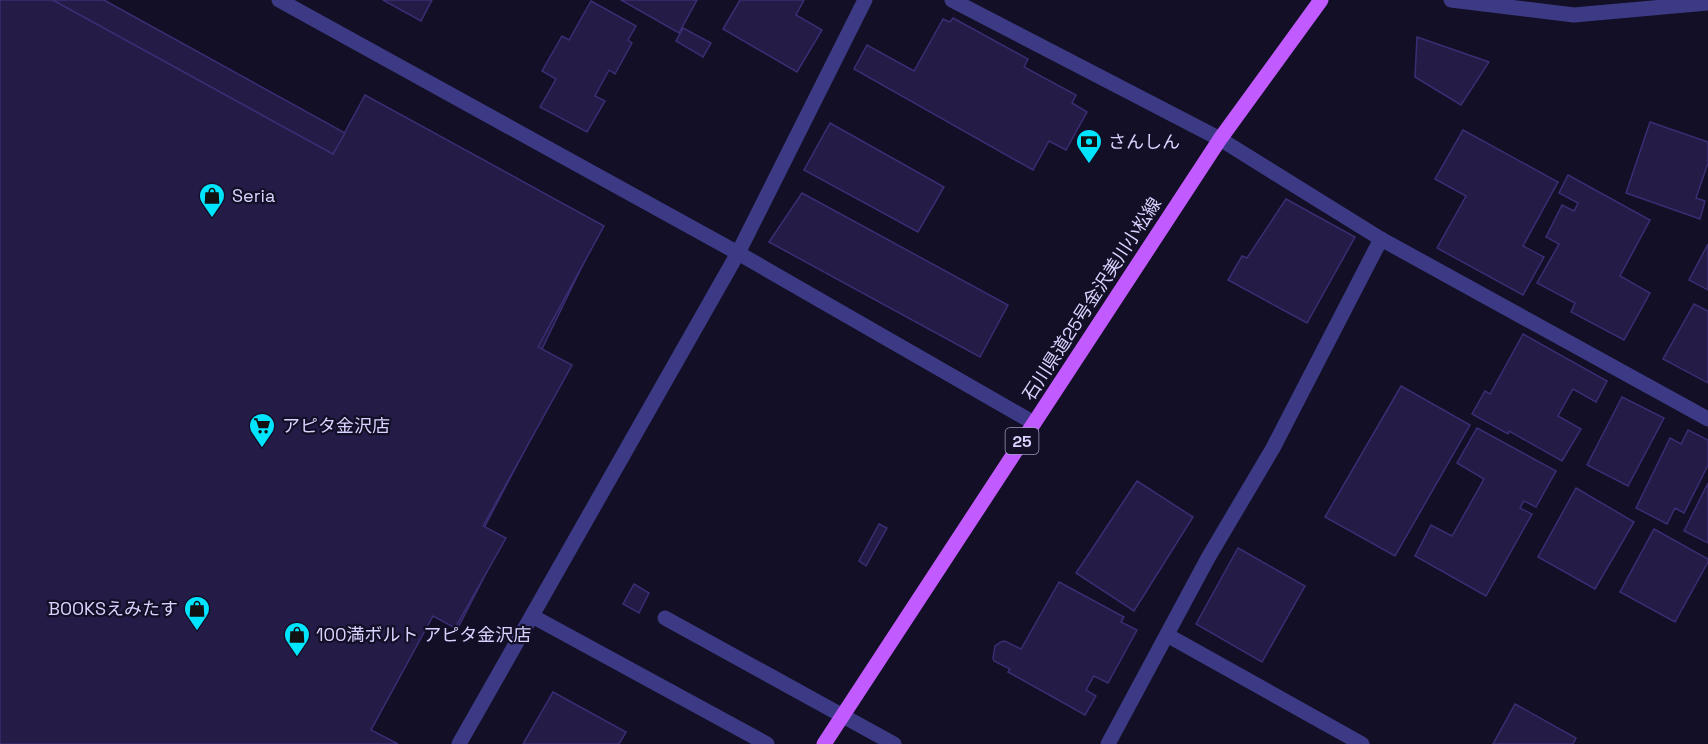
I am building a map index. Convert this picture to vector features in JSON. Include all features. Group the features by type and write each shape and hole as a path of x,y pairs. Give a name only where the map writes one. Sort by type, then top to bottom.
{"main road":[{"name":"石川県道25号金沢美川小松線","path":"824,744 1220,139 1321,0"}],"street":[{"path":"279,0 738,253 1034,423"},
{"path":"459,744 738,253 865,0"},
{"path":"952,0 1220,139 1381,239 1708,418"},
{"path":"1451,0 1574,15 1708,3"},
{"path":"1108,744 1208,558 1274,448 1381,239"},
{"path":"532,616 767,744"},
{"path":"665,618 894,744"},
{"path":"1167,635 1362,744"}],"building":[{"name":"アピタ金沢店","path":"0,0 39,0 331,157 366,99 602,225 541,351 566,371 484,528 502,542 459,626 432,612 366,733 388,744 0,744"},
{"name":"アピタ金沢店","path":"0,0 53,0 333,154 365,95 604,226 538,347 572,365 483,526 506,538 455,628 433,616 371,730 398,744 0,744"},
{"path":"53,0 104,0 345,133 333,154"},
{"path":"383,0 432,0 421,21"},
{"path":"621,0 697,0 679,33"},
{"path":"740,0 804,0 796,15 822,30 797,72 723,29"},
{"path":"591,1 636,26 628,40 632,43 615,74 609,70 595,96 605,101 587,132 540,107 556,79 542,71 562,36 569,40"},
{"path":"953,18 1028,59 1024,67 1076,95 1072,103 1087,112 1066,150 1049,141 1033,170 854,69 867,45 914,71 943,19 950,22"},
{"path":"683,28 711,43 703,57 676,41"},
{"path":"1417,37 1489,62 1461,105 1415,77"},
{"path":"1650,122 1708,142 1708,163 1696,198 1705,201 1700,219 1626,193"},
{"path":"830,123 944,187 918,232 804,170"},
{"path":"1463,130 1558,182 1523,246 1544,257 1523,295 1437,248 1466,196 1435,179"},
{"path":"1568,175 1650,220 1620,276 1650,293 1624,340 1571,312 1575,303 1537,283 1559,244 1546,237 1562,205 1574,211 1578,203 1559,193"},
{"path":"802,193 1008,305 980,357 769,242"},
{"path":"1286,199 1355,237 1307,323 1228,280 1242,256 1247,258"},
{"path":"1708,244 1708,290 1689,280"},
{"path":"1694,304 1708,311 1708,383 1663,359"},
{"path":"1523,334 1607,381 1596,402 1573,389 1558,416 1581,429 1562,461 1509,431 1508,434 1472,414 1485,391 1490,394"},
{"path":"1401,386 1470,425 1395,556 1325,517"},
{"path":"1622,397 1664,418 1628,486 1587,465"},
{"path":"1477,428 1556,471 1536,507 1524,501 1520,508 1532,514 1486,596 1415,556 1431,525 1452,536 1484,479 1457,463"},
{"path":"1688,430 1708,440 1708,465 1684,513 1675,508 1667,524 1636,508 1670,438 1681,444"},
{"path":"1137,481 1193,517 1134,611 1076,573"},
{"path":"1708,483 1708,543 1684,531"},
{"path":"1576,488 1634,522 1595,589 1538,557"},
{"path":"879,524 887,528 866,566 859,561"},
{"path":"1654,529 1708,559 1675,622 1620,592"},
{"path":"1238,548 1305,586 1262,662 1196,624"},
{"path":"1059,582 1124,617 1121,622 1137,630 1108,683 1094,676 1086,690 1096,696 1085,715 1008,672 1010,669 994,661 993,658 995,646 1001,642 1005,641 1021,649"},
{"path":"634,584 649,593 639,613 623,604"},
{"path":"553,692 626,732 619,744 523,744"},
{"path":"1515,704 1576,738 1573,744 1493,744"}],"place":[{"name":"さんしん","path":"1089,165"},
{"name":"Seria","path":"212,219"},
{"name":"アピタ金沢店","path":"262,449"},
{"name":"BOOKSえみたす","path":"197,632"},
{"name":"100満ボルト アピタ金沢店","path":"297,658"}]}
